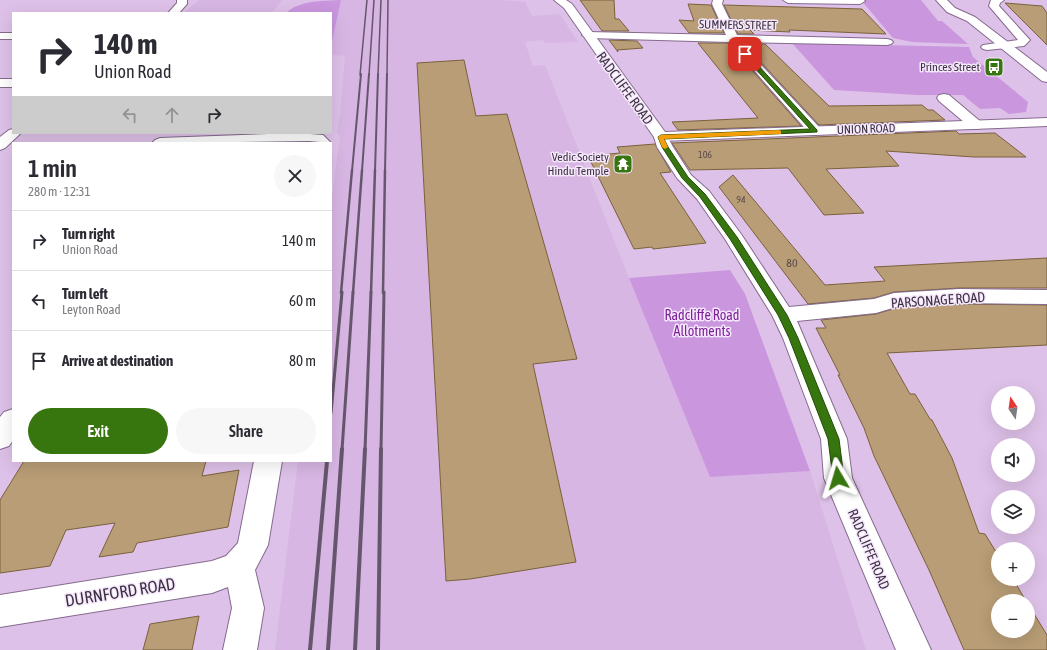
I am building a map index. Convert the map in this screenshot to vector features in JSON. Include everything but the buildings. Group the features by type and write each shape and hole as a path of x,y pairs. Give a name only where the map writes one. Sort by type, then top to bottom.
{"street":[{"path":"174,12 182,4 182,0"},
{"name":"RADCLIFFE ROAD","path":"559,0 568,6 661,137 665,147 685,178 703,195 734,238 783,315 794,338 834,439 838,478 903,629 914,650"},
{"path":"718,0 717,4 735,44 815,131"},
{"path":"788,0 860,2"},
{"path":"941,0 951,10 971,20 1047,78"},
{"path":"1000,0 995,1 994,6 1024,40 1020,44 1005,46 982,43 1003,60"},
{"path":"951,10 953,19 963,27"},
{"name":"SUMMERS STREET","path":"588,35 887,42"},
{"path":"0,36 12,36"},
{"path":"0,83 12,83"},
{"path":"944,98 976,125"},
{"name":"UNION ROAD","path":"661,137 1047,122"},
{"path":"0,145 13,134"},
{"path":"170,142 201,139 309,137 321,140"},
{"path":"0,150 12,150"},
{"name":"PARSONAGE ROAD","path":"783,315 876,306 894,300 959,296 1047,297"},
{"path":"0,438 12,420"},
{"path":"240,650 248,608 239,566 248,557 253,545 268,462"},
{"name":"DURNFORD ROAD","path":"0,611 212,576 227,572 239,566"}],"shaded area":[{"path":"199,0 282,0 273,12 184,12"},
{"path":"341,0 502,0 525,2 532,16 560,14 578,42 546,43 543,40 525,42 533,66 545,65 629,278 710,477 810,471 866,650 275,650 298,462 332,462 332,197 340,137 337,132 340,115 345,56 332,55 332,41"}],"green space":[{"path":"341,0 332,41 332,12 288,12 305,3"},
{"path":"861,0 921,0 938,21 942,21 968,44 912,42 893,38"},
{"path":"792,43 969,47 973,57 1028,102 1026,112 1009,114 1000,108 980,109 963,95 918,95 834,90"},
{"name":"Radcliffe Road Allotments","path":"730,270 745,294 810,471 710,477 629,278"}],"railway":[{"path":"360,75 367,0"},
{"path":"369,75 374,0"},
{"path":"378,75 381,0"},
{"path":"387,75 388,0"},
{"path":"352,171 361,74"},
{"path":"362,171 369,74"},
{"path":"375,171 378,74"},
{"path":"385,171 387,74"},
{"path":"341,293 352,170"},
{"path":"353,293 362,170"},
{"path":"371,293 375,170"},
{"path":"383,293 385,170"},
{"path":"332,402 342,292"},
{"path":"342,450 353,292"},
{"path":"365,450 371,292"},
{"path":"381,450 384,292"},
{"path":"328,650 342,449"},
{"path":"355,650 365,449"},
{"path":"378,650 381,449"},
{"path":"310,650 327,462"}],"slow traffic":[{"path":"665,147 661,137 779,132"}],"place":[{"name":"Princes Street","path":"994,67"},
{"name":"Vedic Society Hindu Temple","path":"623,164"}],"route":[{"path":"745,54 815,131 661,137 665,147 685,178 703,195 734,238 783,315 794,338 834,439 838,478"}]}
